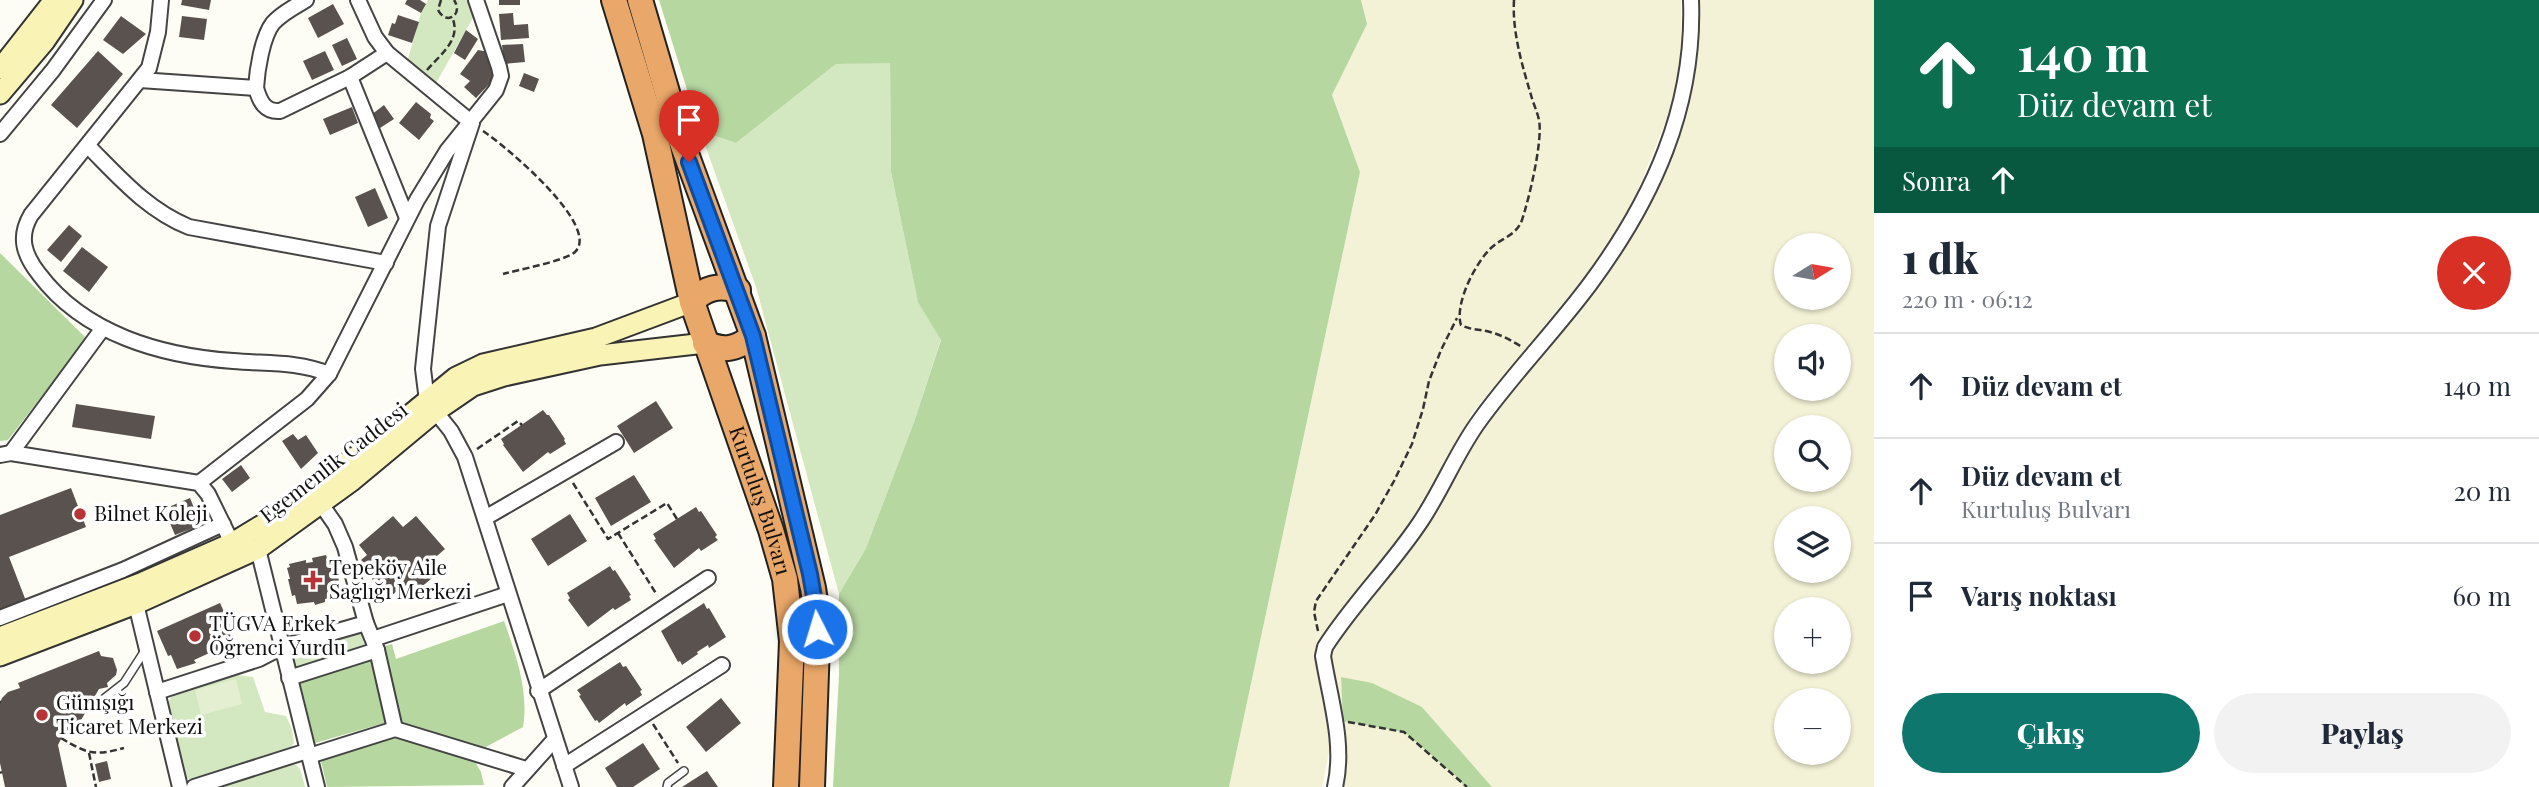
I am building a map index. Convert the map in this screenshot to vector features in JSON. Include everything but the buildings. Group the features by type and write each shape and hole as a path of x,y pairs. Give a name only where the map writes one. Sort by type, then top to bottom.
{"highway":[{"path":"614,0 658,145 692,302 705,343 716,348 737,347 753,336 681,140 640,0"},
{"path":"692,302 715,287 738,290"},
{"name":"Kurtuluş Bulvarı","path":"753,336 807,560 817,614 812,787"},
{"name":"Kurtuluş Bulvarı","path":"705,343 772,530 785,579 792,641 786,787"}],"main road":[{"path":"0,69 54,0"},
{"path":"0,94 56,27 73,0"},
{"name":"Egemenlik Caddesi","path":"0,656 136,604 258,549 321,504 431,406 456,377 472,368 596,338 692,302"},
{"name":"Egemenlik Caddesi","path":"0,637 133,586 232,542 265,523 385,435 431,406 461,393 504,376 621,352 705,343"}],"street":[{"path":"0,134 53,70 104,0"},
{"path":"161,0 153,58 140,80 31,215 23,231 26,255 43,279 78,313 103,328 145,345 194,357 280,363 314,368 329,374"},
{"path":"306,0 278,18 270,27 260,60 256,88 263,105 273,111 280,111 350,77 387,53"},
{"path":"358,0 366,21 387,53 471,123"},
{"path":"199,483 307,399 329,374 407,218 447,151 496,90 501,76 476,0"},
{"path":"1335,787 1338,747 1324,656 1325,647 1421,521 1479,421 1590,284 1645,199 1664,154 1688,75 1691,0"},
{"path":"350,77 407,218"},
{"path":"140,80 256,88"},
{"path":"471,123 438,226 423,369 431,406 452,431 465,457 571,787"},
{"path":"88,146 152,208 189,227 386,262"},
{"path":"103,328 6,454 199,483 208,494 232,542"},
{"path":"485,518 616,442"},
{"path":"321,504 335,524 345,547 366,623 375,645 396,729"},
{"path":"0,618 123,570 223,524"},
{"path":"258,549 317,787"},
{"path":"538,691 708,578"},
{"path":"289,678 508,594"},
{"path":"136,604 180,787"},
{"path":"157,692 260,659 282,647 366,623"},
{"path":"564,766 722,665"},
{"path":"194,787 396,729 526,769"},
{"path":"512,787 555,739"}],"lane":[{"path":"101,701 124,683 146,648"},
{"path":"667,787 684,771"}],"path":[{"path":"441,0 439,13 444,18 452,18"},
{"path":"419,79 452,41 456,31 452,18 458,8 454,0"},
{"path":"1325,647 1315,623 1316,601 1375,515 1412,444 1429,381 1458,316 1467,286 1491,248 1514,234 1522,220 1537,156 1539,121 1520,53 1514,0"},
{"path":"471,123 512,152 575,219 580,234 575,252 556,260 502,274"},
{"path":"1458,316 1461,324 1468,329 1508,338 1533,355"},
{"path":"465,457 518,421 522,425"},
{"path":"566,472 608,539 667,503 677,519"},
{"path":"618,533 664,606"},
{"path":"646,713 684,771"},
{"path":"1335,718 1404,732 1466,787"},
{"path":"61,738 89,753 104,753 124,748"},
{"path":"89,753 96,787"}],"green space":[{"path":"428,0 468,0 473,18 436,83 408,59 421,13"},
{"path":"659,0 1361,0 1367,24 1332,95 1360,172 1229,787 833,787 839,675 839,594 866,548 914,422 941,340 918,302 891,172 890,63 836,64 736,143 700,131"},
{"path":"1361,0 1681,0 1681,84 1620,234 1472,413 1424,503 1315,660 1331,742 1322,787 1229,787 1360,172 1332,95 1366,24"},
{"path":"1697,0 1874,0 1874,787 1492,787 1422,707 1341,677 1344,721 1404,732 1465,787 1341,787 1345,755 1343,721 1330,663 1332,645 1479,429 1601,279 1633,233 1656,190 1676,140 1690,92 1698,39"},
{"path":"890,62 891,172 918,301 941,339 914,422 866,548 839,594 756,287 700,131 736,143 836,64"},
{"path":"0,253 85,337 8,440 0,441"},
{"path":"504,621 523,687 523,727 484,748 401,723 381,647 392,644 396,659"},
{"path":"360,631 365,647 296,668 292,652"},
{"path":"373,659 388,722 315,743 300,681"},
{"path":"237,675 253,677 265,712 286,716 294,743 291,747 186,778 168,702 172,696"},
{"path":"1341,677 1372,683 1422,707 1492,787 1465,787 1404,732 1343,721"},
{"path":"236,679 242,704 201,715 195,690"},
{"path":"398,738 474,760 484,785 327,787 321,761"},
{"path":"287,765 296,765 300,769 305,787 219,787"}],"place":[{"name":"Bilnet Koleji","path":"80,514"},
{"name":"Tepeköy Aile Sağlığı Merkezi","path":"313,580"},
{"name":"TÜGVA Erkek Öğrenci Yurdu","path":"195,636"},
{"name":"Günışığı Ticaret Merkezi","path":"42,715"}],"route":[{"path":"689,162 746,310 810,574 817,629"}]}
